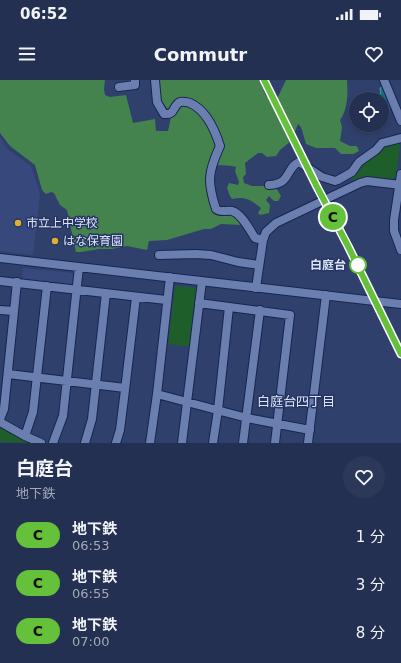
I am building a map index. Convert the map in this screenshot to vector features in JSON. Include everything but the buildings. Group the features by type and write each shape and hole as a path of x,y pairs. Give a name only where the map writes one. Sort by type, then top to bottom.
{"street":[{"path":"119,87 135,85 135,80"},
{"path":"155,80 157,102 164,114 169,114 172,112 179,103 183,101 200,110 215,134 220,146 210,169 209,178 216,209 220,212 231,210 236,212 245,222 255,238 263,240"},
{"path":"384,80 401,121"},
{"path":"269,185 280,184 294,165 299,162 322,176 335,181 338,180 352,172 359,162 376,150 382,143 401,138"},
{"path":"401,174 394,220 394,231 401,250"},
{"path":"256,288 263,240 266,232 276,223 366,181 400,185"},
{"path":"159,255 207,254 238,262 259,265"},
{"path":"0,258 401,304"},
{"path":"54,443 63,416 68,381 79,267"},
{"path":"150,443 157,394 166,300 170,277"},
{"path":"0,280 166,300"},
{"path":"182,443 202,280"},
{"path":"17,282 4,409 0,421 25,436 41,443"},
{"path":"25,436 33,412 47,286"},
{"path":"85,443 89,434 92,419 106,293"},
{"path":"308,443 326,295"},
{"path":"116,443 120,430 136,297"},
{"path":"199,303 290,315 275,443"},
{"path":"213,443 229,306"},
{"path":"0,310 14,311"},
{"path":"243,443 260,310"},
{"path":"8,374 125,388"},
{"path":"157,394 247,418 310,430"}],"shaded area":[{"path":"0,80 105,80 105,95 110,97 126,95 133,123 155,119 156,131 168,131 171,117 166,107 151,88 155,80 259,80 266,96 276,101 286,80 347,80 346,106 340,120 342,127 340,141 350,146 357,146 359,151 353,154 341,154 335,148 316,148 306,144 301,127 298,124 291,141 280,150 276,156 267,157 262,153 258,153 245,163 246,174 243,177 244,183 252,186 271,186 276,188 281,196 278,201 274,201 269,196 266,200 270,205 269,213 260,215 258,213 261,208 248,199 232,199 227,188 229,183 238,185 239,182 235,171 236,167 218,165 208,170 215,210 234,214 242,225 221,224 211,229 204,229 167,240 149,241 147,250 127,246 112,249 76,252 67,210 60,205 54,193 51,192 46,194 42,190 35,165 10,146 0,133"},
{"path":"384,87 386,92 380,92 380,88"},
{"name":"市立上中学校","path":"0,137 6,148 31,166 40,194 33,255 0,251"},
{"path":"398,141 400,146 396,177 392,179 367,177 352,180 349,175 382,145"},
{"path":"23,268 72,273 76,275 75,283 72,286 22,280"},
{"path":"175,287 199,288 192,347 168,344"},
{"path":"0,426 34,443 0,442"}],"railway":[{"path":"264,80 268,87"}],"metro line":[{"name":"C","path":"264,80 401,354"}],"place":[{"name":"市立上中学校","path":"18,223"},
{"name":"はな保育園","path":"55,241"},
{"name":"白庭台","path":"358,265"}],"district":[{"name":"白庭台四丁目","path":"296,401"}]}
